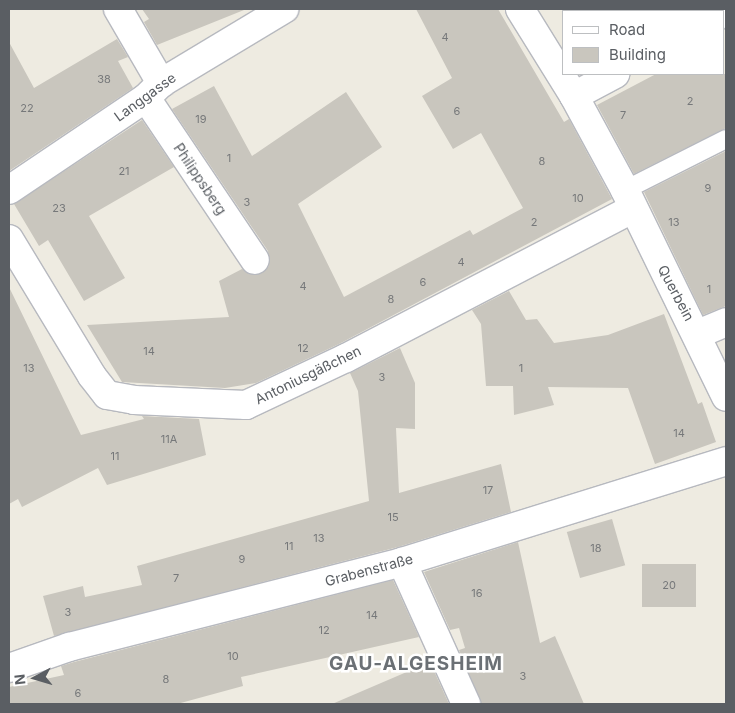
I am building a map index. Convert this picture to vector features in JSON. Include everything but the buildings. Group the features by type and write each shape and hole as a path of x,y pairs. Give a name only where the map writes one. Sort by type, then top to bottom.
{"street":[{"name":"Philippsberg","path":"118,9 153,90 255,260"},
{"name":"Langgasse","path":"9,190 153,90 284,9"},
{"name":"Querbein","path":"520,9 574,96 698,334 726,397"},
{"path":"574,96 613,75"},
{"name":"Antoniusgäßchen","path":"9,238 92,376 107,395 134,400 246,405 346,358 628,199"},
{"path":"698,334 726,322"},
{"name":"Grabenstraße","path":"9,668 69,647 402,562 726,461"},
{"path":"402,562 466,704"}],"lane":[{"path":"628,199 726,139"}],"district":[{"name":"GAU-ALGESHEIM","path":"416,664"}]}
